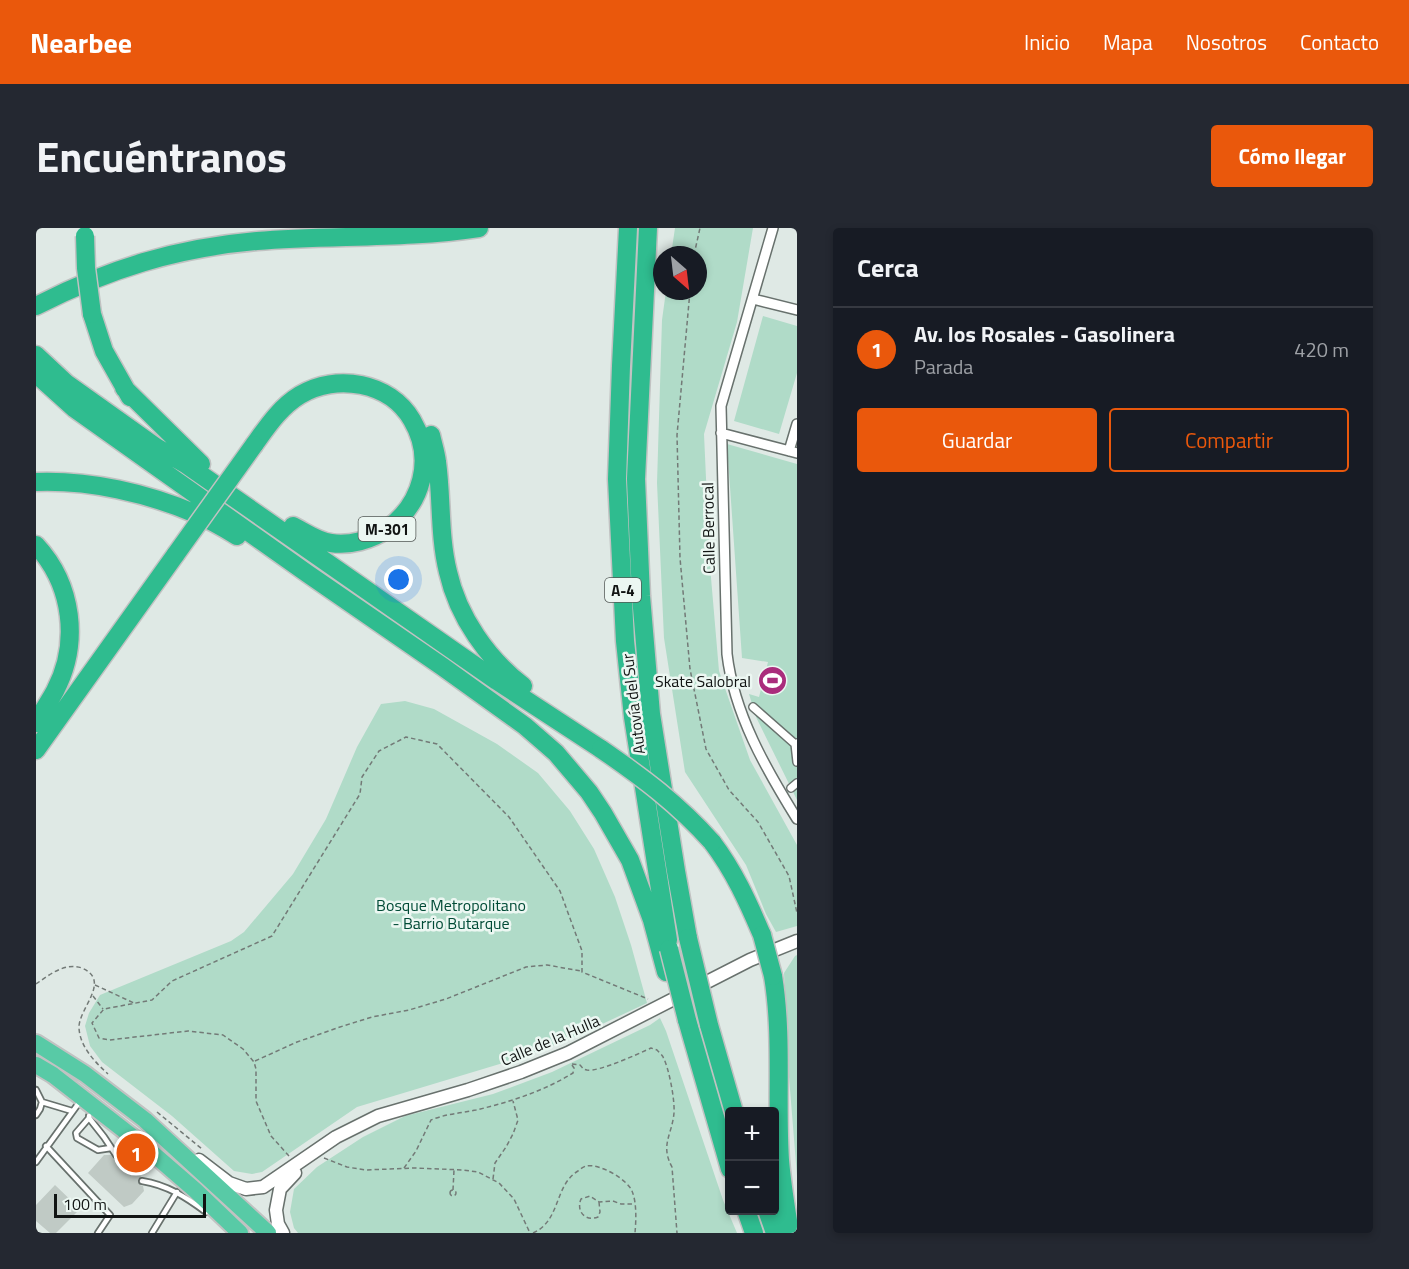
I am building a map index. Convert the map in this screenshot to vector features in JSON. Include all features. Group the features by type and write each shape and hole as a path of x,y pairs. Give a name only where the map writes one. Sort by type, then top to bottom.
{"highway":[{"path":"36,306 112,271 151,259 201,248 256,241 479,228"},
{"name":"Autovía del Sur","path":"628,228 617,479 625,641 633,717 665,948 727,1161"},
{"name":"Autovía del Sur","path":"648,228 636,479 641,596 651,714 688,938 709,1025 733,1107"},
{"path":"85,232 86,268 92,314 104,351 124,388 147,422 187,465"},
{"path":"37,363 75,409 498,706 556,753 589,792 617,836 630,860 665,948"},
{"path":"37,363 497,681 642,778 693,821 712,842 726,861 748,901 762,935 773,976 779,1043 780,1160 790,1233"},
{"name":"M-301","path":"36,729 171,551 249,443 265,414 280,397 308,379 342,372 380,378 410,399 422,414 430,432 437,462 443,542 448,573 456,598 470,627 501,667 572,722 596,746"},
{"name":"M-301","path":"124,388 197,461 286,523 312,537 330,543 354,542 379,535 399,521 412,505 423,474 420,437 412,419 384,393 363,384 342,382 330,384 299,395 249,443"},
{"path":"36,482 92,485 163,501 197,514 308,574"},
{"path":"36,545 53,567 62,584 69,610 70,630 69,653 63,672 55,691 36,723"},
{"name":"M-301","path":"36,750 171,551"},
{"path":"36,1043 150,1115 268,1233"},
{"path":"36,1065 53,1075 83,1108 143,1145 240,1233"},
{"path":"748,1215 754,1233"},
{"path":"769,1215 775,1233"}],"street":[{"name":"Calle Berrocal","path":"773,228 721,406 727,654 729,675 742,715 756,746 797,819"},
{"path":"753,299 797,310"},
{"path":"721,433 793,452 797,424"},
{"path":"753,706 796,744 797,762"},
{"name":"Calle de la Hulla","path":"311,1155 336,1137 378,1116 570,1059 662,1005 750,960 797,940"},
{"path":"150,1115 229,1183 246,1189 263,1187 311,1155"},
{"path":"283,1233 278,1224 276,1210 280,1189 311,1155"}],"lane":[{"path":"36,1089 42,1102 36,1115"},
{"path":"42,1102 83,1108 116,1155"},
{"path":"36,1162 46,1146 83,1108"},
{"path":"83,1108 76,1133 77,1138 98,1150 111,1148"},
{"path":"46,1146 110,1215 98,1233"},
{"path":"142,1180 156,1183 186,1196 210,1214"},
{"path":"152,1233 177,1192"},
{"path":"218,1221 235,1233"}],"path":[{"path":"696,246 700,228"},
{"path":"689,300 677,435 680,558 690,669 706,749 729,790 758,822 789,876 797,913"},
{"path":"297,1165 271,1136 256,1101 254,1062 243,1049 223,1035 188,1031 109,1040 99,1038 92,1023 104,1009 152,1000 171,981 272,936 360,794 362,777 379,751 406,737 437,744 509,817 560,891 582,951 582,972"},
{"path":"254,1062 297,1042 333,1029 446,999 526,967 547,965 582,972 662,1005"},
{"path":"36,984 63,968 76,966 90,973 95,989 83,1010 79,1027 85,1048 108,1074"},
{"path":"94,985 135,1003"},
{"path":"93,995 104,1009"},
{"path":"570,1059 584,1069 590,1070 651,1048 663,1056 673,1098 674,1111 666,1151 672,1167 677,1233"},
{"path":"404,1168 416,1151 430,1120 513,1100 573,1073 574,1068 570,1059"},
{"path":"493,1180 495,1163 510,1140 518,1120 513,1100"},
{"path":"150,1115 203,1151"},
{"path":"311,1155 347,1167 365,1170 404,1168 478,1172 499,1183 514,1199 532,1233 541,1230 554,1213 563,1188 571,1175 586,1166 605,1168 623,1180 632,1190 636,1216 635,1233"},
{"path":"453,1190 454,1169"},
{"path":"599,1202 600,1212 594,1219 586,1218 580,1210 581,1199 590,1196 599,1202 634,1204"}],"green space":[{"path":"675,228 753,228 737,322 704,434 710,566 719,671 750,760 797,845 797,926 776,932 746,865 685,772 664,638 657,483 662,320 665,300 707,300 707,246 672,246"},
{"path":"763,316 797,326 797,373 779,434 734,421"},
{"path":"727,444 797,464 797,800 756,717 749,694 759,697 768,662 742,658"},
{"name":"Bosque Metropolitano - Barrio Butarque","path":"405,701 434,709 497,744 538,773 570,811 594,849 615,897 647,1003 566,1041 503,1063 357,1107 262,1172 252,1174 234,1171 172,1116 102,1062 90,1046 85,1026 89,1013 100,995 231,941 244,932 293,874 326,819 357,747 381,704"},
{"path":"797,955 797,1176 784,973"},
{"path":"660,1018 666,1031 725,1205 725,1215 729,1215 737,1233 298,1233 294,1228 290,1212 294,1189 317,1167 363,1137 405,1116 493,1094 552,1072"}],"building":[{"path":"104,1155 111,1155 116,1159 123,1156 140,1171 141,1177 138,1182 143,1186 144,1191 132,1204 124,1207 88,1173"},
{"path":"55,1185 80,1209 56,1233 50,1233 36,1221 36,1205"}],"place":[{"name":"Skate Salobral","path":"772,681"},
{"name":"Av. los Rosales - Gasolinera","path":"136,1153"}]}
